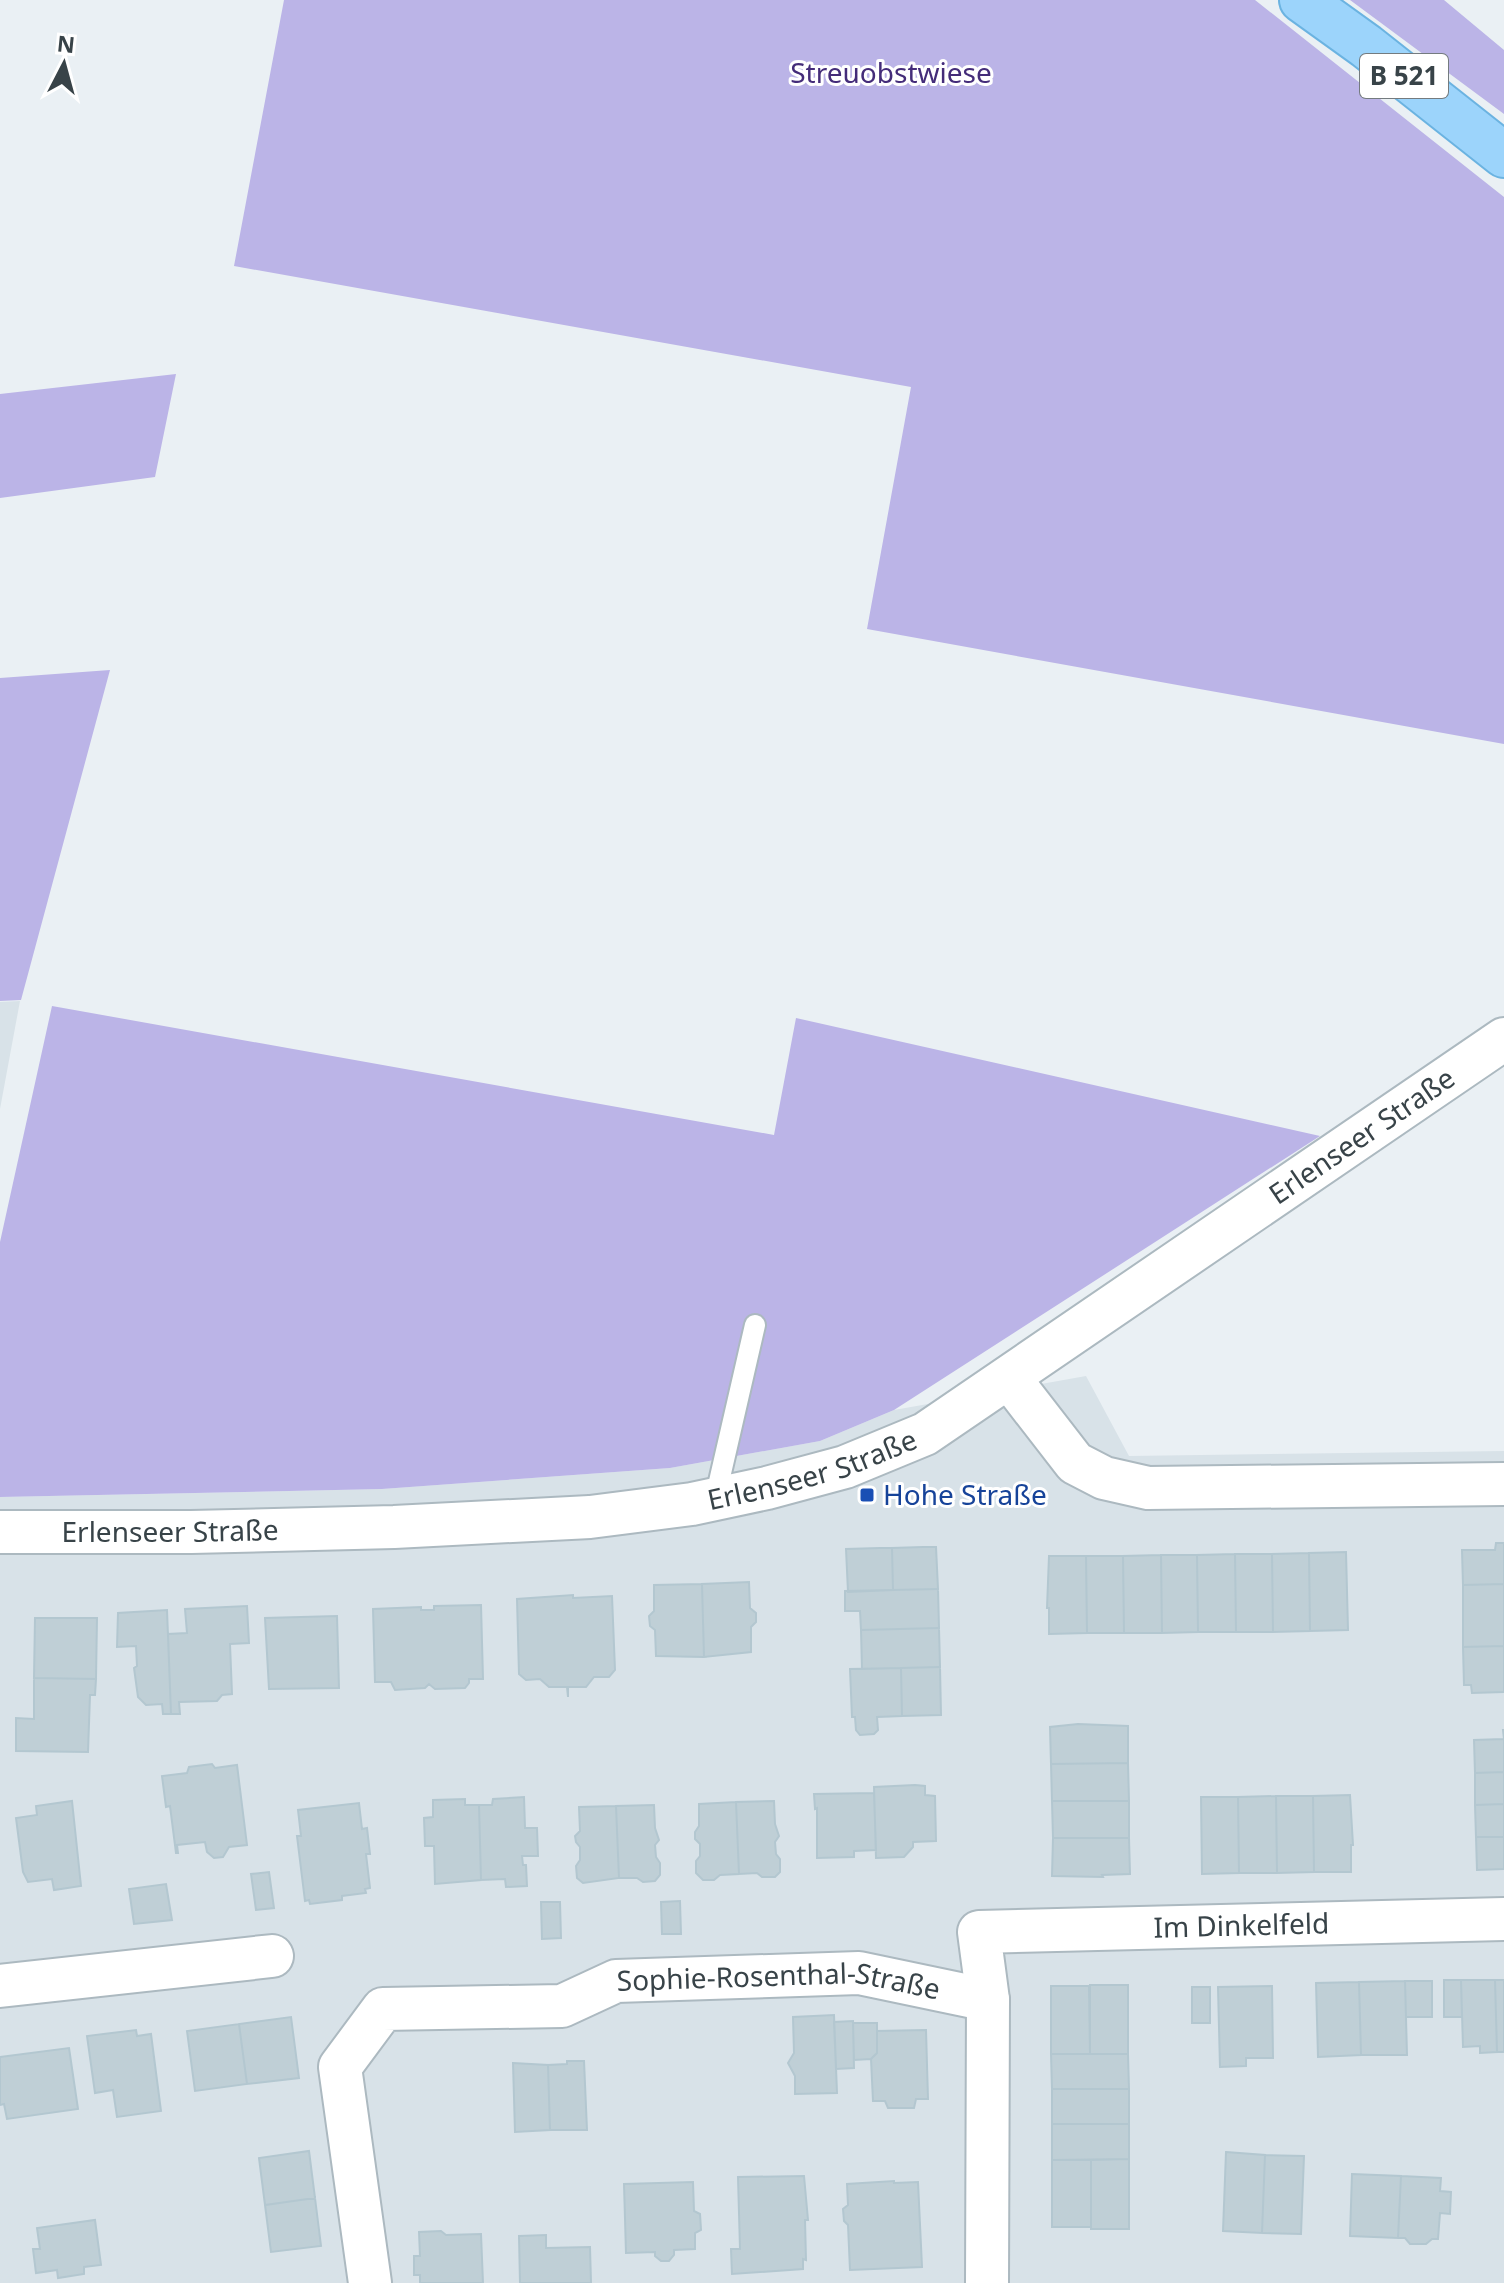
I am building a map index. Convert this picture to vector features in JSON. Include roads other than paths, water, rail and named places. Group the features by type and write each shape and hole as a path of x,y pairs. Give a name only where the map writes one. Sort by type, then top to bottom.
{"main road":[{"name":"B 521","path":"1302,0 1504,155"}],"street":[{"name":"Erlenseer Straße","path":"0,1532 191,1532 394,1527 590,1517 715,1499 845,1467 925,1434 1010,1379 1504,1039"},
{"path":"1010,1379 1075,1463 1104,1478 1133,1485 1148,1488 1504,1484"},
{"name":"Im Dinkelfeld","path":"988,2000 979,1932 1504,1919"},
{"path":"0,1986 272,1956"},
{"name":"Sophie-Rosenthal-Straße","path":"370,2283 340,2067 383,2009 562,2006 616,1981 859,1973 988,2000"},
{"path":"987,2283 988,2000"}],"lane":[{"path":"715,1499 755,1325"}],"place":[{"name":"Hohe Straße","path":"867,1495"}],"park label":[{"name":"Streuobstwiese","path":"891,73"}]}
